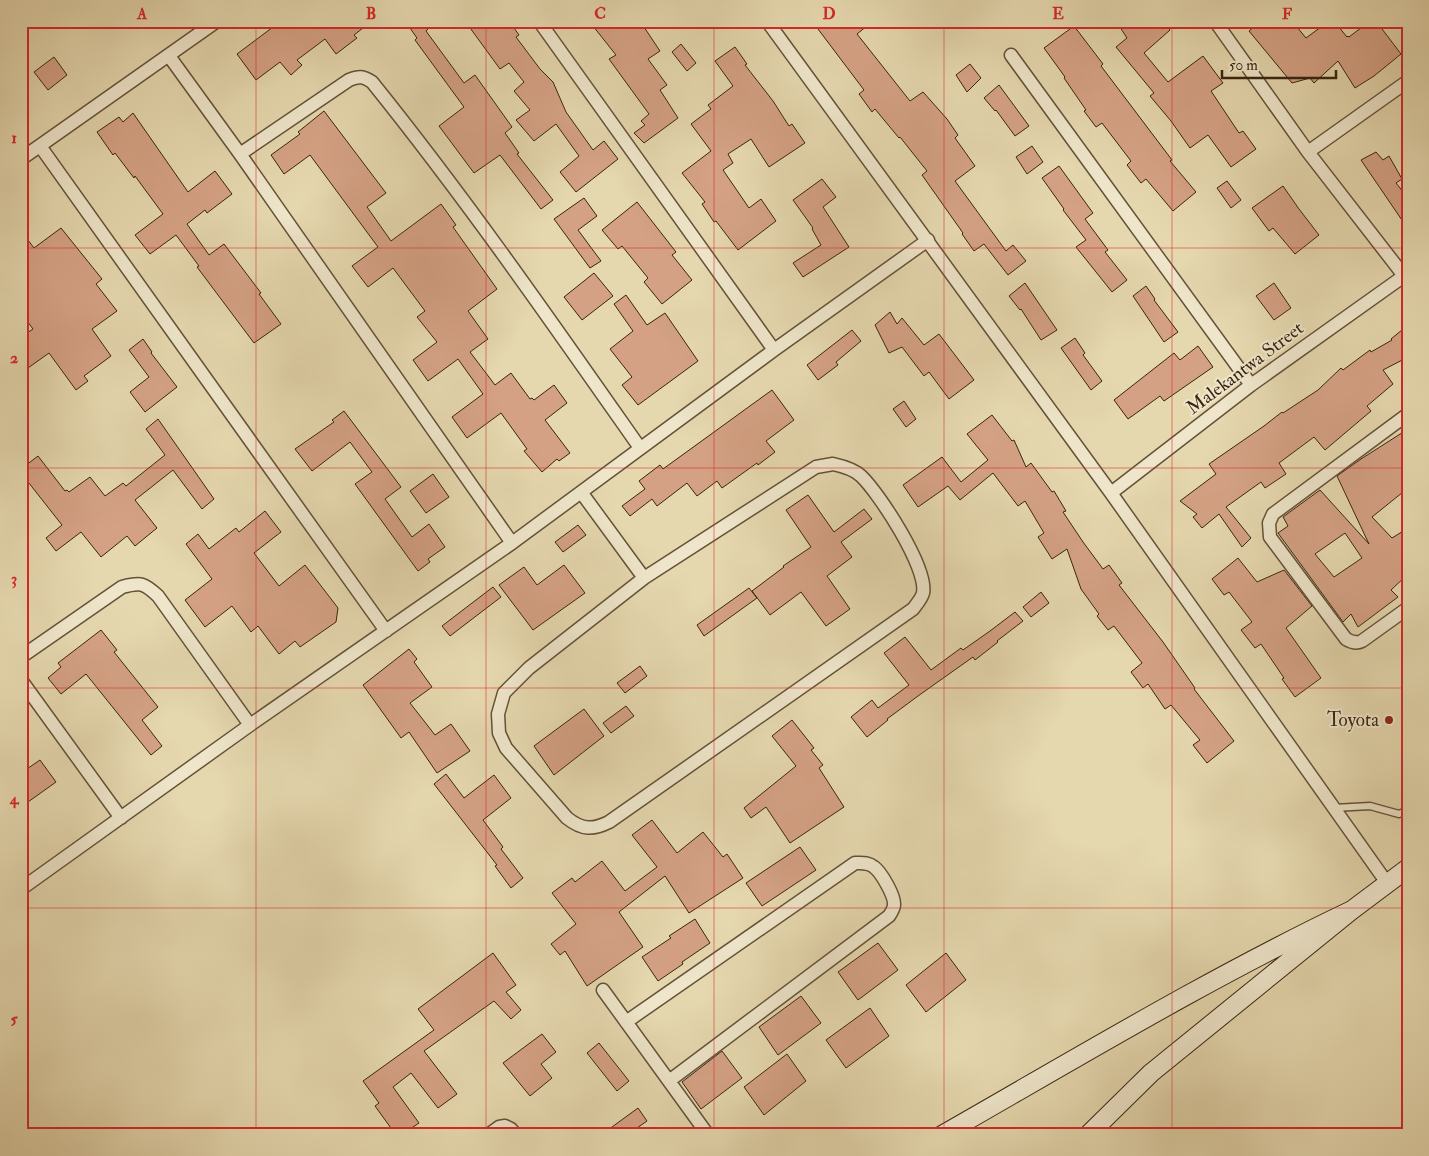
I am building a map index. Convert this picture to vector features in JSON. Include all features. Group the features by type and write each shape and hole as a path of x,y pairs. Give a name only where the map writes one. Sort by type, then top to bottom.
{"street":[{"path":"21,159 216,21"},
{"path":"539,21 774,350"},
{"path":"767,21 1111,493 1387,883"},
{"path":"1215,21 1308,152 1406,278"},
{"path":"1011,55 1251,385"},
{"path":"169,56 240,154 512,543"},
{"path":"240,154 348,80 365,77 372,82 417,137 506,257 640,448"},
{"path":"1308,152 1408,81"},
{"path":"40,146 386,631"},
{"path":"21,890 250,725 512,543 774,350 928,240"},
{"name":"Malekantwa Street","path":"1111,493 1251,385 1406,278"},
{"path":"1408,414 1272,514 1269,523 1270,537 1350,642 1362,641 1408,608"},
{"path":"833,464 859,474 871,487 909,545 922,579 923,594 913,609 609,822 597,828 576,825 567,818 506,748 499,733 498,714 504,693 529,668 644,578 816,467 833,464"},
{"path":"580,492 644,578"},
{"path":"21,657 122,587 136,583 147,585 158,596 250,725"},
{"path":"21,680 121,818"},
{"path":"626,1022 855,863 866,862 881,875 892,894 894,905 889,916 669,1081"},
{"path":"1088,1135 1151,1073 1352,910 1408,868"},
{"path":"942,1135 1211,982 1352,910"},
{"path":"602,990 708,1135"},
{"path":"488,1135 499,1127 505,1126 516,1135"}],"lane":[{"path":"1334,808 1370,806 1399,814 1408,810"}],"building":[{"path":"281,21 372,21 354,35 357,38 336,54 325,39 297,60 302,65 291,75 280,62 256,80 237,54"},
{"path":"405,21 423,21 428,29 426,31 464,83 475,75 512,127 505,133 519,153 517,154 553,200 541,209 500,155 474,173 439,126 464,107 415,40 417,38"},
{"path":"465,21 509,21 519,35 516,37 540,69 553,82 566,112 593,150 604,141 618,159 576,192 560,172 579,156 556,124 534,141 516,120 530,110 514,91 524,82 509,63 500,69"},
{"path":"589,21 640,21 660,51 648,59 667,85 660,90 678,118 644,143 634,133 645,125 641,121 649,114 609,59 616,55"},
{"path":"828,21 873,21 857,34 910,101 923,92 947,119 958,135 955,138 975,166 955,181 1006,251 1013,245 1026,261 1008,275 984,244 974,251 922,175 927,171 900,137 875,109 872,112 859,94 864,90 818,29"},
{"path":"1116,21 1163,21 1170,30 1144,53 1168,82 1203,56 1223,83 1211,91 1239,133 1243,131 1256,149 1231,167 1208,135 1190,148 1150,96 1154,93 1116,47 1127,38"},
{"path":"1261,21 1292,21 1306,38 1329,21 1334,21 1349,37 1370,21 1376,21 1401,54 1374,76 1355,88 1338,61 1314,83 1310,78 1292,83 1249,31"},
{"path":"1074,26 1103,64 1101,66 1172,160 1170,161 1196,192 1173,211 1146,179 1141,183 1127,165 1131,161 1102,123 1096,127 1084,111 1086,110 1065,77 1044,48"},
{"path":"681,44 696,63 687,71 672,52"},
{"path":"735,47 747,64 745,65 773,101 789,126 792,124 805,143 769,167 751,139 728,154 733,163 723,170 749,208 761,199 776,221 738,250 716,221 714,222 702,204 705,202 682,173 711,151 691,124 711,109 708,105 733,86 715,61"},
{"path":"54,57 67,75 48,90 34,72"},
{"path":"970,64 981,78 967,92 956,75"},
{"path":"999,85 1029,126 1015,136 996,110 984,98"},
{"path":"324,111 386,193 367,207 391,241 441,204 456,225 453,227 497,289 468,311 488,339 470,352 495,385 511,373 530,399 534,400 554,385 567,403 545,420 570,453 559,461 557,459 542,472 524,451 527,449 501,413 467,438 452,417 483,394 458,359 428,381 413,360 437,342 417,317 425,311 393,268 368,287 352,266 378,247 310,155 284,174 271,155 300,134 298,132"},
{"path":"133,113 188,192 215,171 232,194 207,213 205,210 187,224 209,255 224,244 261,293 259,294 281,324 254,343 197,267 199,266 176,235 150,254 135,235 163,214 135,176 134,178 115,153 113,155 97,132 119,117 123,122"},
{"path":"1032,146 1043,162 1027,174 1016,157"},
{"path":"1376,152 1383,160 1389,156 1402,179 1396,183 1408,198 1408,229 1361,160"},
{"path":"1059,166 1093,213 1085,219 1108,250 1105,252 1127,280 1112,292 1076,247 1086,240 1042,178"},
{"path":"822,179 836,197 823,207 849,247 803,277 793,263 821,245 813,228 793,200"},
{"path":"1227,181 1241,200 1231,208 1217,188"},
{"path":"1283,186 1319,235 1295,254 1273,228 1269,231 1252,208"},
{"path":"584,198 597,216 578,230 601,261 590,268 554,219"},
{"path":"637,202 676,252 672,255 692,280 662,304 644,282 648,278 622,246 618,249 602,230"},
{"path":"61,228 102,279 96,284 117,311 92,329 111,356 84,376 88,381 76,390 49,353 21,373 21,337 33,329 21,313 21,231 34,248"},
{"path":"594,273 613,296 582,320 564,297"},
{"path":"1025,283 1057,330 1041,340 1021,309 1009,296"},
{"path":"1274,283 1291,308 1274,320 1256,296"},
{"path":"1146,286 1178,332 1164,342 1133,296"},
{"path":"626,295 647,325 665,313 698,361 638,405 622,385 632,377 610,349 633,331 614,304"},
{"path":"890,312 897,324 902,318 924,345 939,334 974,380 949,399 929,372 924,376 902,347 889,353 875,325"},
{"path":"1408,325 1408,357 1383,370 1393,384 1367,406 1371,411 1325,450 1314,437 1279,463 1286,474 1265,488 1261,482 1226,507 1251,538 1242,547 1219,514 1202,528 1193,517 1197,514 1180,501 1216,474 1209,464 1282,412 1318,390 1341,368 1343,370 1370,350 1371,352 1392,340"},
{"path":"852,330 861,341 836,362 838,365 818,380 807,365"},
{"path":"1075,338 1085,353 1083,355 1102,381 1091,390 1061,348"},
{"path":"143,339 151,353 177,387 145,412 130,392 149,377 129,350"},
{"path":"1198,346 1213,367 1164,401 1160,396 1128,419 1114,400 1174,353 1180,360"},
{"path":"772,390 794,420 766,441 775,452 722,488 717,481 697,496 687,483 657,506 652,499 630,516 622,506 645,489 639,481 660,465 663,469"},
{"path":"904,401 916,419 906,427 893,409"},
{"path":"344,411 401,487 385,499 412,537 429,524 445,547 428,559 430,562 418,571 355,484 372,472 350,442 312,471 295,449 334,422 332,420"},
{"path":"992,415 1012,441 1014,440 1026,467 1031,463 1052,492 1054,491 1066,511 1063,512 1103,569 1109,565 1122,583 1119,585 1163,642 1194,689 1234,741 1207,763 1193,745 1200,740 1171,705 1165,709 1148,684 1143,688 1131,672 1142,663 1114,626 1108,630 1097,616 1099,614 1081,589 1067,549 1052,559 1038,537 1044,533 1025,501 1018,506 993,473 960,500 948,486 918,507 903,485 942,457 961,482 988,460 967,434"},
{"path":"158,419 214,499 202,509 173,470 135,500 157,528 135,546 127,536 101,557 81,532 56,551 46,538 62,525 21,473 21,469 38,456 65,491 69,492 90,477 105,496 123,483 126,486 165,455 146,429"},
{"path":"1408,429 1408,488 1372,517 1392,538 1408,528 1408,574 1391,590 1398,597 1358,627 1351,614 1343,622 1278,533 1288,526 1283,517 1320,490 1369,544 1337,476","holes":["1345,533 1362,558 1334,577 1315,554"]},
{"path":"433,474 449,497 426,513 410,491"},
{"path":"808,495 834,532 864,509 872,519 841,542 852,557 827,576 850,609 826,626 801,592 770,615 752,591 783,566 811,547 786,510"},
{"path":"265,511 281,532 254,553 279,586 305,565 338,608 336,622 300,647 295,641 279,654 258,626 251,632 232,606 205,627 185,600 212,579 186,544 198,534 209,549 236,528 239,532"},
{"path":"578,525 586,535 563,552 555,542"},
{"path":"1238,558 1257,582 1284,570 1312,606 1286,628 1321,678 1295,697 1261,644 1255,648 1241,630 1252,622 1229,592 1224,595 1212,579"},
{"path":"564,565 585,593 533,630 499,585 524,567 537,585"},
{"path":"493,587 501,597 450,636 442,626"},
{"path":"749,588 757,598 704,636 697,625"},
{"path":"1041,592 1049,603 1031,617 1023,607"},
{"path":"1015,612 1023,621 975,660 973,657 918,696 867,737 851,717 872,700 878,708 909,685 884,653 905,637 931,670 961,648 963,650"},
{"path":"101,630 117,650 114,652 158,707 142,720 162,746 151,755 86,674 61,694 48,678 61,667 58,663"},
{"path":"409,649 417,659 414,662 432,687 410,703 435,735 451,724 470,751 437,773 409,732 401,738 363,685"},
{"path":"640,666 647,676 625,693 617,683"},
{"path":"626,706 634,716 611,733 603,723"},
{"path":"584,709 604,736 554,775 534,746"},
{"path":"792,720 814,748 811,750 823,765 819,768 844,807 790,843 766,807 751,818 744,808 796,766 772,736"},
{"path":"40,760 56,782 21,807 21,773"},
{"path":"446,774 464,798 494,775 511,798 483,820 503,847 501,849 523,878 511,888 495,866 497,865 434,784"},
{"path":"652,820 677,853 703,832 723,857 727,854 743,878 689,913 665,876 619,912 643,947 587,986 565,951 560,955 551,944 576,924 552,893 572,878 575,882 602,861 625,891 657,867 632,835"},
{"path":"800,847 816,870 762,906 746,883"},
{"path":"695,919 710,943 658,981 642,957"},
{"path":"878,943 898,970 858,1000 838,972"},
{"path":"493,953 516,985 506,992 521,1010 511,1019 494,1001 424,1051 457,1094 438,1108 411,1073 393,1087 419,1123 401,1135 396,1135 375,1106 379,1103 363,1081 434,1030 418,1009"},
{"path":"946,953 966,980 926,1012 906,985"},
{"path":"801,996 821,1023 778,1055 759,1027"},
{"path":"870,1008 889,1036 846,1068 826,1040"},
{"path":"542,1034 556,1052 541,1064 552,1078 530,1096 503,1063"},
{"path":"599,1043 629,1081 617,1091 587,1053"},
{"path":"722,1051 742,1078 701,1109 682,1082"},
{"path":"787,1054 806,1081 764,1115 744,1087"},
{"path":"638,1108 647,1121 627,1135 601,1135"}],"place":[{"name":"Toyota","path":"1389,720"}]}
